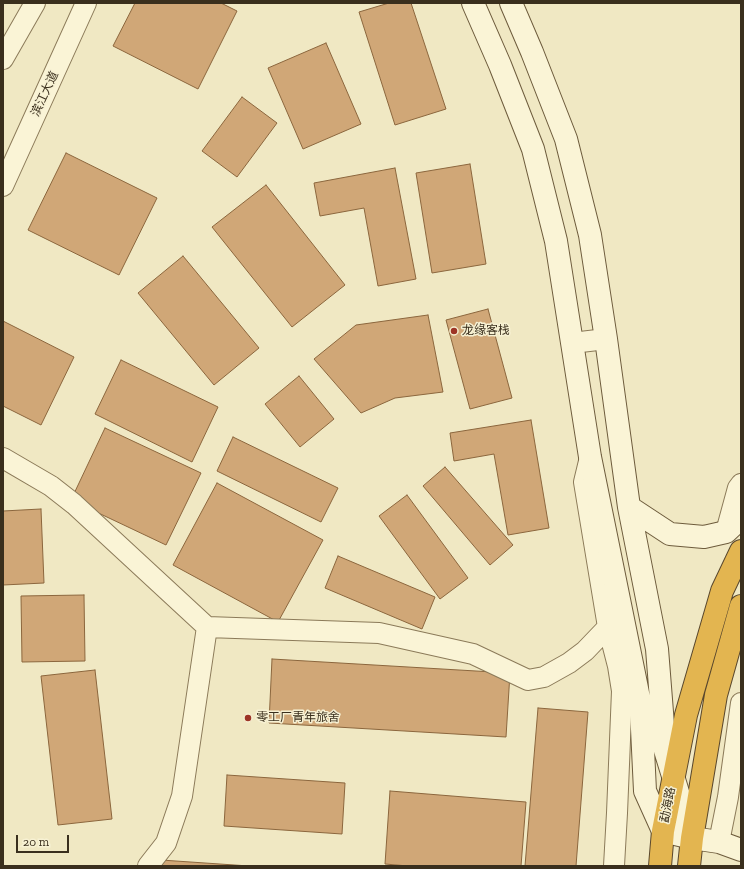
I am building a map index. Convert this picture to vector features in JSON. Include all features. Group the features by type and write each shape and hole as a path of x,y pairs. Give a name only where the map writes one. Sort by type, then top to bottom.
{"highway":[{"name":"勐海路","path":"660,866 663,831 686,715 703,652 722,591 741,551"},
{"path":"689,866 692,838 716,695 741,606"}],"street":[{"path":"3,59 35,3"},
{"name":"滨江大道","path":"3,186 86,3"},
{"path":"473,3 500,65 533,149 556,241 590,457 641,708 645,791 663,831 692,838 719,842 741,850"},
{"path":"511,3 566,138 590,235 629,507 657,650 665,750 692,838"},
{"path":"572,344 606,339"},
{"path":"590,457 584,482 608,627 618,666 622,692 614,866"},
{"path":"3,458 51,486 74,504 207,627 379,633 473,654 528,680 544,677 569,663 584,652 608,627"},
{"path":"629,507 670,534 704,537 734,525 738,488 741,484"},
{"path":"148,866 166,843 182,796 207,627"},
{"path":"719,842 728,797 741,703"}],"building":[{"path":"135,3 221,3 237,11 198,89 113,46"},
{"path":"389,3 411,3 446,109 395,125 359,12"},
{"path":"326,43 361,124 303,149 268,68"},
{"path":"242,97 277,123 237,177 202,151"},
{"path":"66,153 157,198 119,275 28,230"},
{"path":"470,164 486,264 432,273 416,173"},
{"path":"395,168 416,279 378,286 364,208 320,216 314,183"},
{"path":"266,185 345,285 292,327 212,227"},
{"path":"183,256 259,348 214,385 138,293"},
{"path":"488,309 512,398 470,409 446,320"},
{"path":"428,315 443,392 395,398 361,413 314,359 356,325"},
{"path":"3,321 74,357 41,425 3,406"},
{"path":"121,360 218,407 192,462 95,414"},
{"path":"299,376 334,419 300,447 265,404"},
{"path":"531,420 549,528 508,535 494,454 454,461 450,433"},
{"path":"105,428 201,473 166,545 71,500"},
{"path":"233,437 338,488 321,522 217,471"},
{"path":"445,467 513,545 490,565 423,486"},
{"path":"217,483 323,540 278,622 173,565"},
{"path":"407,495 468,578 440,599 379,516"},
{"path":"41,509 44,583 3,585 3,511"},
{"path":"338,556 435,597 422,629 325,588"},
{"path":"84,595 85,661 22,662 21,596"},
{"path":"272,659 510,673 506,737 269,723"},
{"path":"95,670 112,819 58,825 41,676"},
{"path":"538,708 588,712 576,866 525,866"},
{"path":"227,775 345,783 342,834 224,826"},
{"path":"390,791 526,802 521,866 408,866 385,864"},
{"path":"161,860 249,866 161,866"}],"place":[{"name":"龙缘客栈","path":"454,331"},
{"name":"零工厂青年旅舍","path":"248,718"}]}
